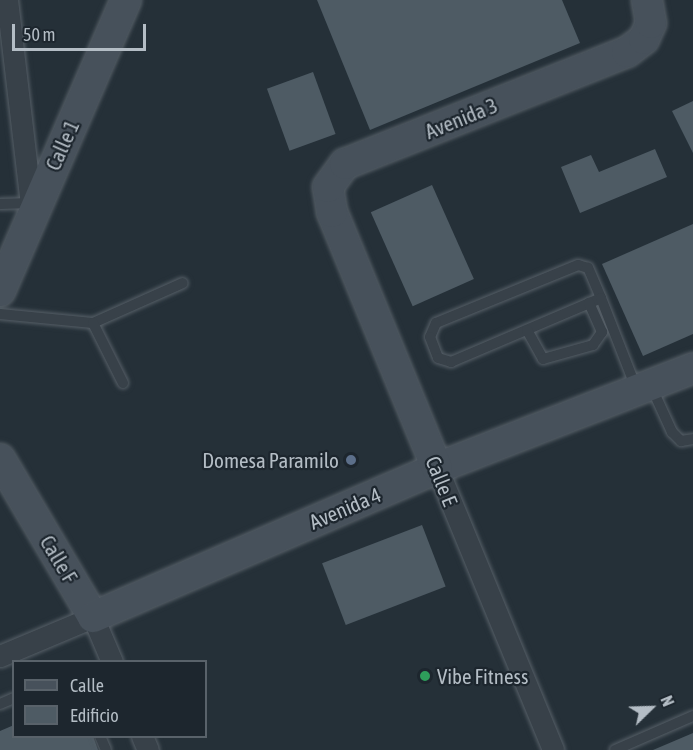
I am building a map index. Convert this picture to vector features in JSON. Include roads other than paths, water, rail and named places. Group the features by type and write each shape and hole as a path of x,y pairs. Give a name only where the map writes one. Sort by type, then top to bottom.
{"main road":[{"name":"Calle 1","path":"0,291 31,208 126,0"},
{"name":"Avenida 3","path":"332,212 328,186 345,164 627,52 645,39 651,23 647,0"},
{"name":"Calle E","path":"332,212 437,468"},
{"name":"Avenida 4","path":"93,617 437,468 693,368"},
{"name":"Calle F","path":"0,459 93,617"}],"street":[{"path":"7,0 5,24 31,208"},
{"name":"Calle E","path":"437,468 553,750"},
{"name":"Avenida 4","path":"0,657 93,617"},
{"name":"Calle F","path":"93,617 110,660"}],"lane":[{"path":"0,204 31,208"},
{"path":"601,298 443,363 430,337 436,323 578,265 588,267 644,389 672,432 681,441 693,439"},
{"path":"0,314 93,323 183,283"},
{"path":"527,330 543,359 593,345 602,332 589,303"},
{"path":"93,323 123,383"},
{"path":"615,750 693,716"}],"place":[{"name":"Domesa Paramilo","path":"351,460"},
{"name":"Vibe Fitness","path":"425,676"}]}
